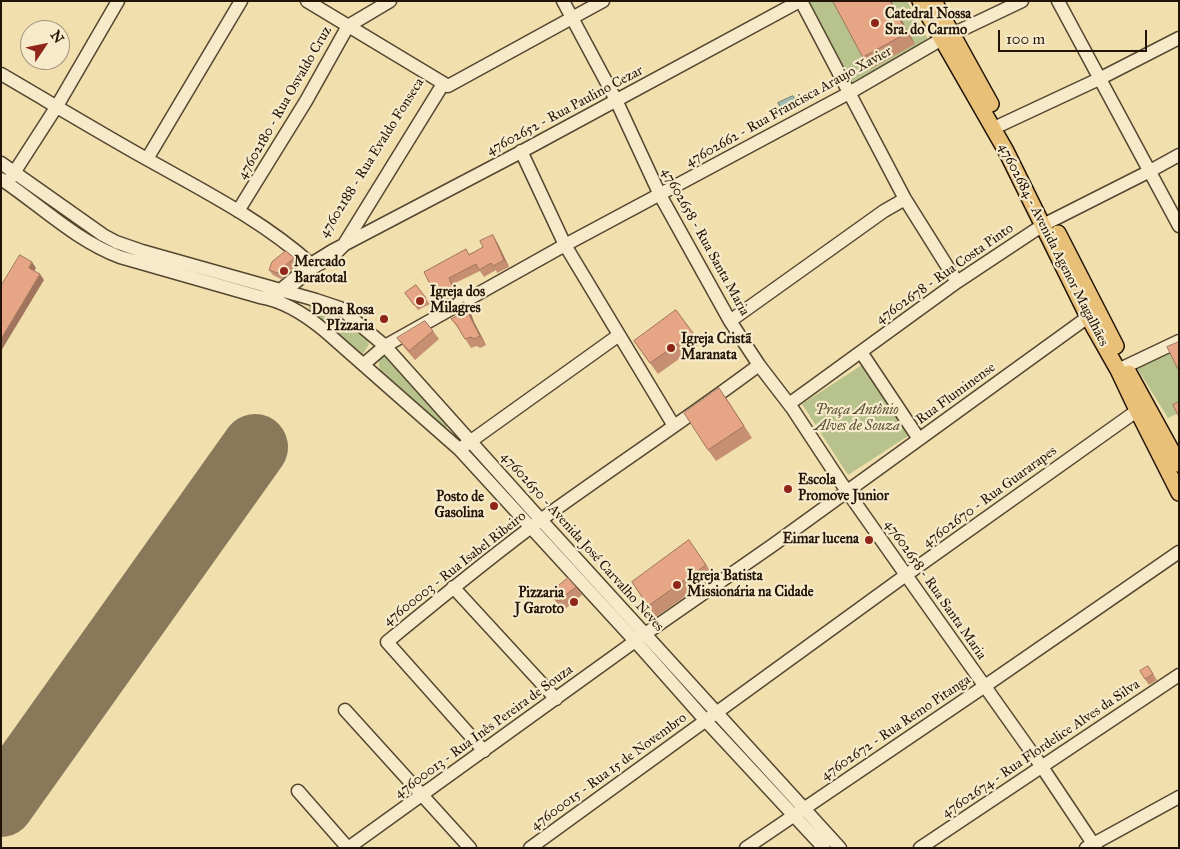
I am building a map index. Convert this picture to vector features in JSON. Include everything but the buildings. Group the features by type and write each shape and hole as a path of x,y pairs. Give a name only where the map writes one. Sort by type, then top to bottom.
{"main road":[{"name":"47602684 - Avenida Agenor Magalhães","path":"920,1 947,37 998,126 1122,368 1179,493"},
{"name":"47602684 - Avenida Agenor Magalhães","path":"934,1 947,37"},
{"name":"47602684 - Avenida Agenor Magalhães","path":"1141,407 1179,464"}],"street":[{"path":"8,178 57,106 118,1"},
{"path":"147,159 241,1"},
{"path":"307,1 442,83 568,11 590,1"},
{"name":"47602180 - Rua Osvaldo Cruz","path":"238,212 306,101 348,26 390,1"},
{"path":"568,11 603,1"},
{"path":"801,1 905,199 957,282"},
{"name":"47602652 - Rua Paulino Cezar","path":"283,291 311,264 801,1"},
{"name":"47602662 - Rua Francisca Araujo Xavier","path":"364,364 385,346 565,245 849,93 947,37 1022,1"},
{"path":"1058,1 1179,226"},
{"name":"47602658 - Rua Santa Maria","path":"568,11 616,100 660,195 730,321 759,365 789,404 847,491 1044,769 1092,846"},
{"path":"998,126 1099,79 1179,38"},
{"path":"1,74 238,212 279,238 311,264"},
{"name":"47602188 - Rua Evaldo Fonseca","path":"338,249 442,83"},
{"path":"521,151 565,245 674,426"},
{"name":"47602678 - Rua Costa Pinto","path":"789,404 957,282 1047,223 1179,155"},
{"path":"1,163 8,178 78,235 103,250 260,297 270,298 307,316 459,449 536,524"},
{"name":"47602650 - Avenida José Carvalho Neves","path":"8,178 116,242 340,308 385,346 470,441 536,524 799,812"},
{"path":"730,321 884,211 905,199"},
{"path":"78,235 85,223"},
{"name":"47602652 - Rua Paulino Cezar","path":"270,298 283,291 314,267 334,256 338,249"},
{"name":"Rua Fluminense","path":"641,638 1093,314"},
{"path":"459,449 619,335"},
{"path":"1122,368 1179,341"},
{"path":"861,352 919,439"},
{"name":"47600003 - Rua Isabel Ribeiro","path":"484,751 387,642 453,587 536,524 759,365"},
{"name":"47602670 - Rua Guararapes","path":"711,717 1141,407"},
{"name":"47602672 - Rua Remo Pitanga","path":"746,848 1179,552"},
{"path":"453,587 556,699"},
{"name":"47600013 - Rua Inês Pereira de Souza","path":"348,848 641,638"},
{"name":"47602674 - Rua Flordelice Alves da Silva","path":"920,848 1044,769 1179,675"},
{"path":"931,848 1044,769 1179,682"},
{"path":"345,710 470,848"},
{"name":"47600015 - Rua 15 de Novembro","path":"530,848 711,717"},
{"path":"298,791 348,848"},
{"path":"1092,846 1179,797"},
{"path":"799,812 824,848"},
{"path":"799,812 840,848"}],"green space":[{"path":"805,1 907,1 929,41 849,84"},
{"path":"309,304 338,314 359,329 369,344 363,354 359,354 313,314"},
{"path":"1179,347 1179,413 1168,418 1137,368"},
{"path":"388,357 448,424 446,428 442,429 382,376 379,359"},
{"name":"Praça Antônio Alves de Souza","path":"865,363 911,434 848,475 802,404"}],"water":[{"path":"793,96 799,105 784,113 778,103"}],"runway":[{"path":"1,804 255,447"}],"place":[{"name":"Catedral Nossa Sra. do Carmo","path":"875,23"},
{"name":"Mercado Baratotal","path":"284,271"},
{"name":"Igreja dos Milagres","path":"420,301"},
{"name":"Dona Rosa PIzzaria","path":"384,319"},
{"name":"Igreja Cristã Maranata","path":"671,348"},
{"name":"Escola Promove Junior","path":"788,489"},
{"name":"Posto de Gasolina","path":"494,506"},
{"name":"Eimar lucena","path":"869,540"},
{"name":"Igreja Batista Missionária na Cidade","path":"677,585"},
{"name":"Pizzaria J Garoto","path":"574,602"}]}
